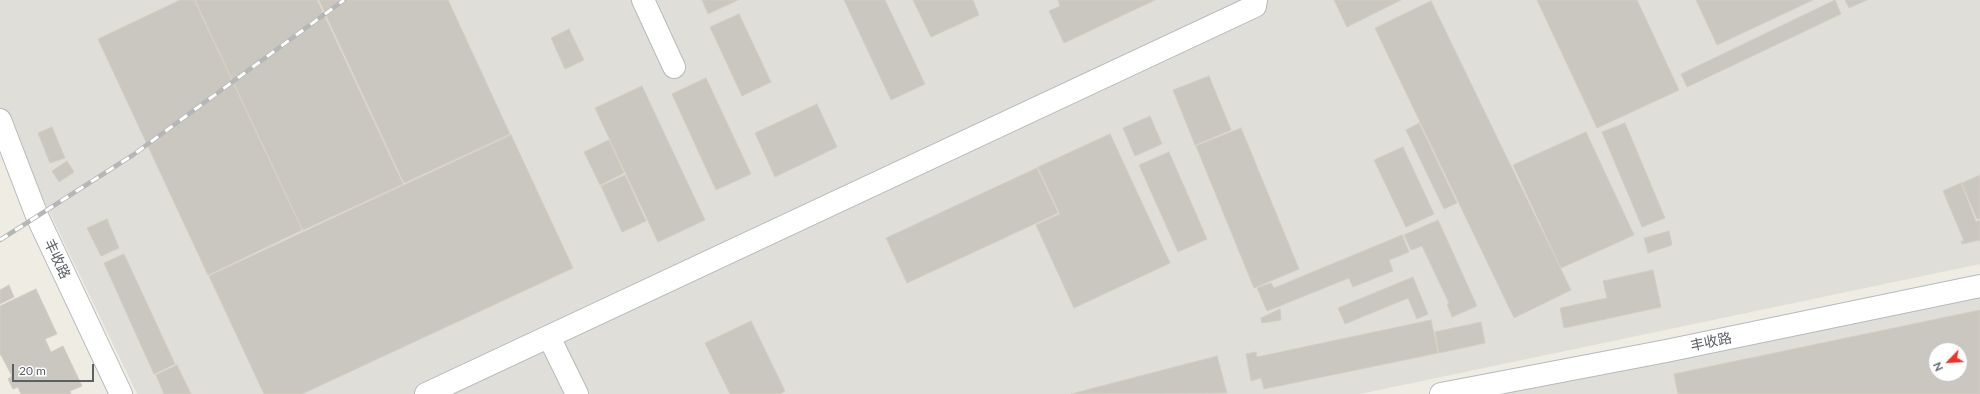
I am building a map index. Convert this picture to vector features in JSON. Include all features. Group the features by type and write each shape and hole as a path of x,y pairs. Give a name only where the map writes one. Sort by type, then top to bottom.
{"street":[{"path":"643,0 674,67"},
{"path":"426,394 1255,6 1256,0"},
{"name":"丰收路","path":"0,120 37,216 121,394"},
{"name":"丰收路","path":"1441,394 1666,351 1980,286"},
{"path":"549,337 577,394"}],"shaded area":[{"path":"0,0 1980,0 1980,264 1360,394 137,394 0,109"},
{"path":"1980,286 1980,394 1476,394"}],"building":[{"path":"180,0 194,0 302,230 208,275 98,39"},
{"path":"195,0 317,0 403,184 303,230"},
{"path":"319,0 448,0 510,134 404,183"},
{"path":"702,0 738,0 708,14"},
{"path":"844,0 885,0 925,84 891,100"},
{"path":"913,0 973,0 979,15 931,37"},
{"path":"1058,0 1155,0 1064,43 1049,11 1060,6"},
{"path":"1334,0 1401,0 1347,27"},
{"path":"1537,0 1637,0 1679,90 1597,128"},
{"path":"1696,0 1813,0 1717,45"},
{"path":"1835,0 1841,14 1687,87 1681,74"},
{"path":"1845,0 1867,0 1849,8"},
{"path":"1431,1 1571,290 1514,318 1375,28"},
{"path":"739,14 771,82 742,96 710,27"},
{"path":"569,29 584,60 565,69 551,38"},
{"path":"1209,76 1231,130 1195,145 1173,90"},
{"path":"706,78 751,174 716,190 672,94"},
{"path":"642,86 705,220 658,242 595,108"},
{"path":"817,104 837,147 775,177 755,133"},
{"path":"1150,116 1162,144 1135,156 1123,128"},
{"path":"1419,123 1457,203 1444,209 1406,130"},
{"path":"1625,123 1665,218 1642,227 1602,132"},
{"path":"52,127 65,158 50,163 38,133"},
{"path":"1241,128 1299,269 1254,288 1196,146"},
{"path":"1586,132 1634,235 1561,268 1513,165"},
{"path":"1110,134 1170,263 1074,308 1036,225 1060,214 1038,167"},
{"path":"511,135 573,268 302,394 264,394 209,276"},
{"path":"609,140 624,173 600,185 584,152"},
{"path":"1403,147 1434,214 1406,227 1374,160"},
{"path":"1169,152 1207,239 1178,252 1139,165"},
{"path":"67,161 74,172 59,182 52,171"},
{"path":"1037,168 1058,213 907,283 886,238"},
{"path":"625,175 646,221 622,232 601,186"},
{"path":"1980,175 1980,218 1977,219 1962,183"},
{"path":"1961,183 1976,222 1980,220 1980,240 1962,244 1961,241 1964,241 1943,191"},
{"path":"107,219 119,248 101,256 87,228"},
{"path":"1438,220 1477,306 1452,317 1447,304 1449,303 1422,246 1411,250 1404,235"},
{"path":"1669,231 1672,245 1648,253 1644,238"},
{"path":"1402,235 1409,252 1389,260 1393,271 1353,287 1349,278 1267,311 1257,288 1271,283 1274,288"},
{"path":"124,254 175,364 154,374 104,263"},
{"path":"1653,270 1661,307 1564,328 1560,308 1607,298 1603,281"},
{"path":"1413,277 1428,314 1417,319 1408,298 1345,324 1338,308"},
{"path":"9,285 14,297 0,304 0,290"},
{"path":"36,289 57,334 45,339 51,352 63,346 82,386 70,391 71,394 21,394 18,387 13,389 8,379 12,376 0,355 0,306"},
{"path":"1280,309 1281,320 1262,323 1261,318"},
{"path":"1980,310 1980,394 1678,394 1674,374"},
{"path":"1431,320 1438,353 1264,389 1261,378 1251,381 1246,354 1256,352 1257,357"},
{"path":"751,321 785,391 780,394 730,394 705,343"},
{"path":"1481,322 1485,343 1439,353 1435,332"},
{"path":"1217,356 1227,393 1071,394"},
{"path":"177,365 191,394 164,394 156,375"}],"railway":[{"path":"0,240 133,155 344,0"}]}
